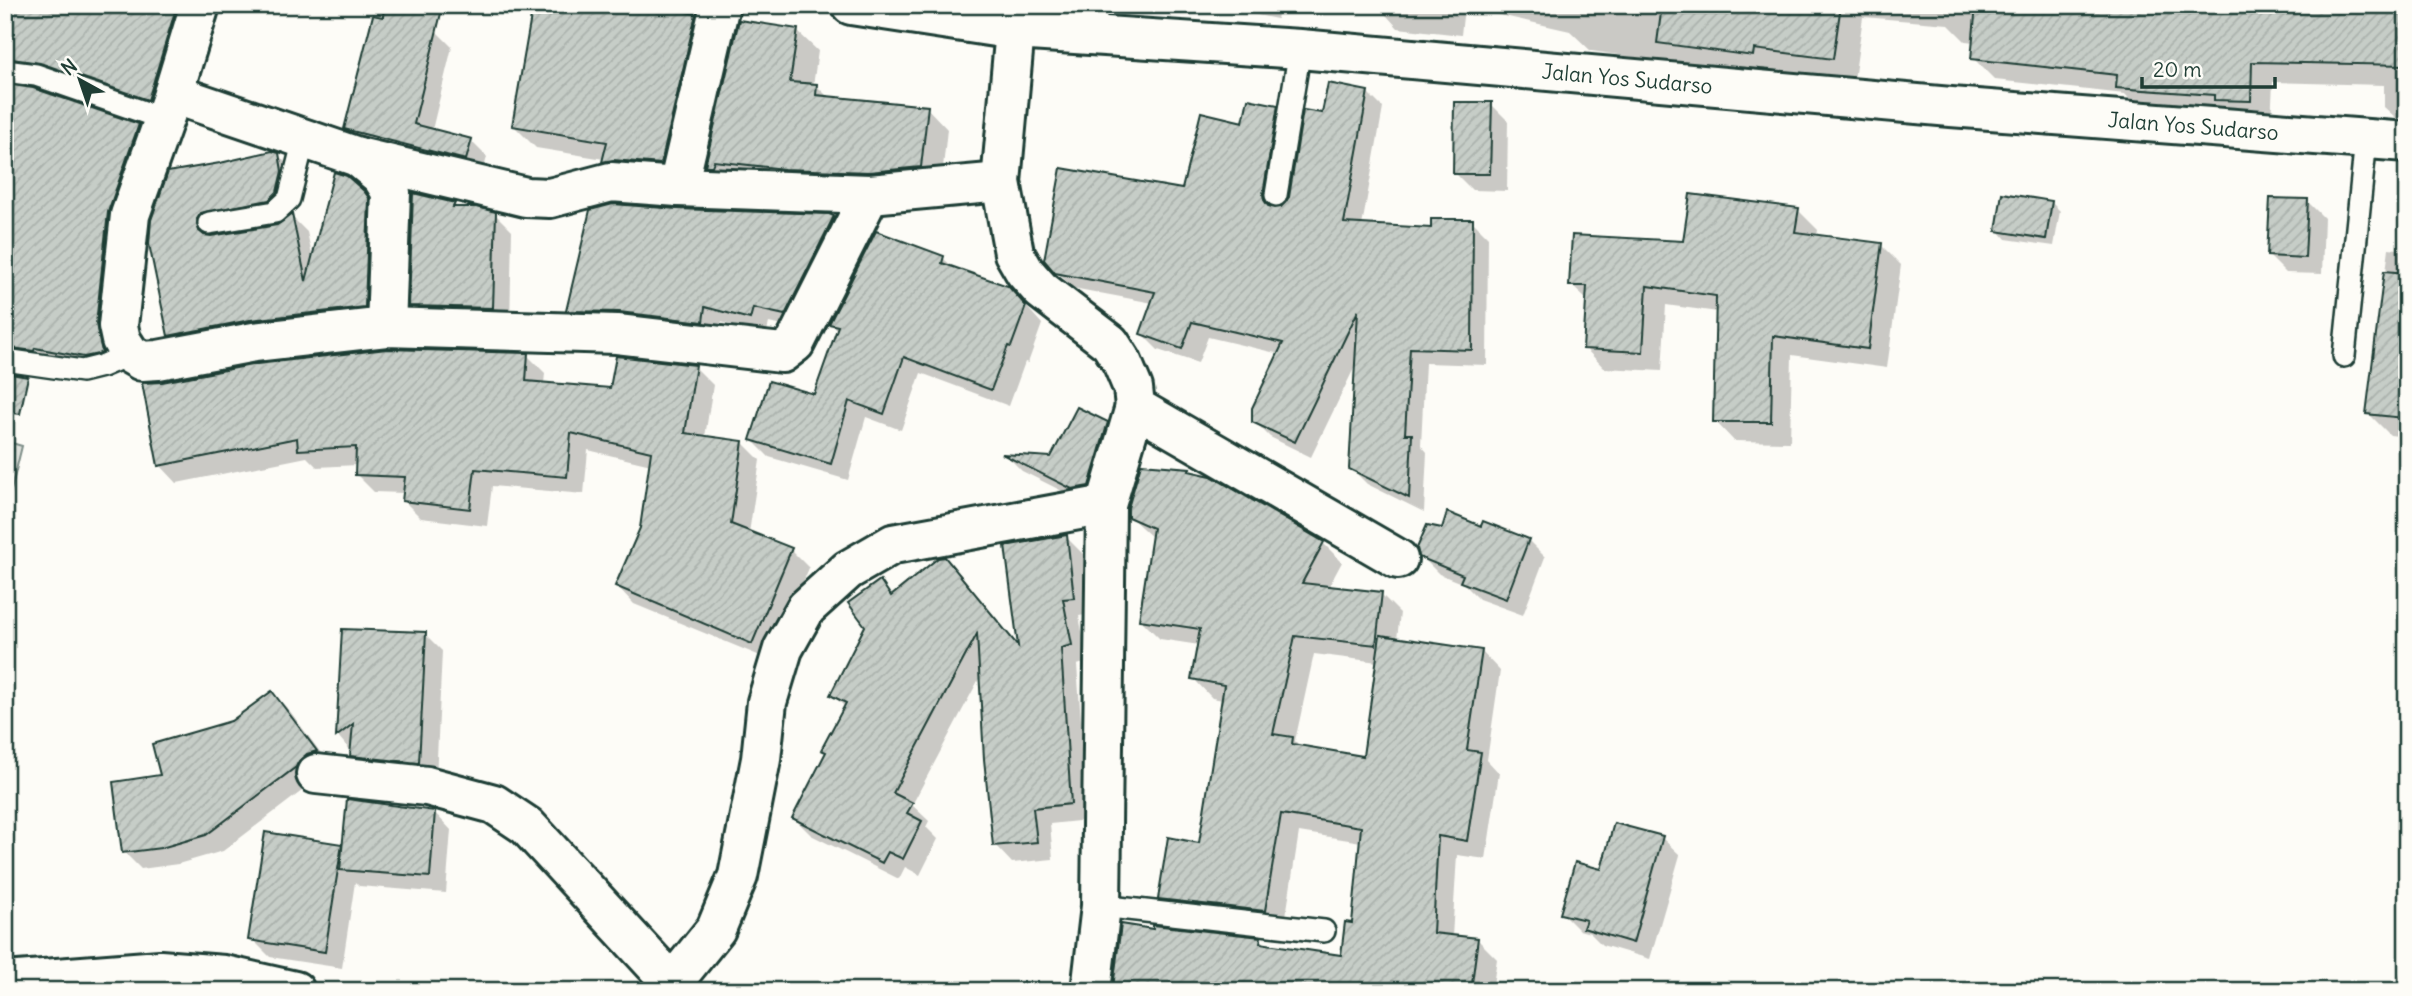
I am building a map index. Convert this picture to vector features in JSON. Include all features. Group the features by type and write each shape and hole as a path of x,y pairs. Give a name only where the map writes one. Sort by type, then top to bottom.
{"main road":[{"path":"200,5 130,215 118,326 121,340 130,354 142,361 254,342 386,327 617,334 782,353 795,344 870,194"},
{"path":"678,187 720,5"},
{"name":"Jalan Yos Sudarso","path":"851,5 1015,30 1096,20 1300,49 1951,107 2407,142"},
{"path":"1015,30 1001,182 1014,253 1025,272 1041,290 1110,343 1133,388 1135,407 1106,505 1101,906 1091,991"},
{"path":"168,107 304,139 358,157 527,197 550,198 611,182 870,194 1001,182"},
{"path":"358,157 381,176 391,192 386,327"},
{"path":"1135,407 1398,559"},
{"path":"316,774 427,786 494,804 527,826 669,988 716,929 738,876 761,759 768,702 783,649 806,608 848,570 892,544 1106,505"},
{"path":"5,982 160,970 224,975 295,991"}],"lane":[{"path":"1276,195 1300,49"},
{"path":"5,71 36,75 168,107"},
{"path":"209,223 275,212 284,206 289,199 304,139"},
{"path":"2344,356 2366,139"},
{"path":"5,359 82,371 130,354"},
{"path":"1101,906 1324,931"}],"green space":[{"path":"5,441 22,446 5,515"}],"building":[{"path":"5,5 177,5 148,100 40,63 5,58"},
{"path":"384,5 443,5 414,124 472,139 466,160 344,129 373,15 383,17"},
{"path":"533,5 647,5 696,14 661,164 613,160 602,162 607,142 512,126"},
{"path":"1662,5 1841,5 1833,59 1754,49 1753,56 1657,43"},
{"path":"1976,5 2407,5 2407,65 2252,62 2251,101 2214,100 2214,95 2116,88 2117,75 1971,59"},
{"path":"739,20 798,29 790,82 817,84 816,95 928,106 921,167 869,172 784,169 714,161 712,166 705,166"},
{"path":"1328,83 1368,91 1344,223 1431,228 1431,219 1473,219 1472,350 1410,348 1405,434 1412,434 1409,498 1349,469 1358,311 1295,442 1252,422 1252,408 1283,343 1192,322 1182,349 1140,334 1155,292 1055,273 1044,260 1061,168 1182,189 1201,112 1243,122 1248,99 1278,105 1263,194 1268,206 1281,207 1289,197 1303,110 1322,113"},
{"path":"5,84 33,88 139,124 108,212 96,324 102,352 98,354 84,357 35,348 34,351 5,347"},
{"path":"1454,102 1492,102 1490,174 1453,174"},
{"path":"272,151 279,153 282,171 277,192 269,200 201,213 197,219 199,231 211,236 277,225 292,214 306,281 334,172 347,176 369,198 365,307 250,320 168,336 149,244 151,220 168,172"},
{"path":"413,193 455,203 453,207 476,207 496,212 493,308 409,306"},
{"path":"2002,193 2052,201 2046,239 1996,231"},
{"path":"1690,194 1799,208 1795,232 1882,243 1868,349 1773,336 1771,422 1713,422 1716,296 1647,286 1643,352 1583,349 1587,286 1569,286 1572,235 1683,241"},
{"path":"2270,198 2308,199 2305,258 2267,256"},
{"path":"613,204 834,216 785,315 753,308 750,319 705,307 703,322 619,312 566,311 590,210"},
{"path":"876,231 944,256 942,263 1008,286 1026,306 991,390 904,357 884,414 849,401 831,464 750,440 769,381 814,394 838,326 829,324"},
{"path":"2384,271 2407,273 2407,396 2404,418 2366,414"},
{"path":"387,349 528,353 526,381 610,388 616,356 696,365 685,433 743,441 731,524 792,548 752,644 615,586 640,528 651,452 571,433 567,477 475,469 470,509 402,501 405,477 355,475 356,447 298,450 297,438 158,466 142,383 162,382 257,364"},
{"path":"5,373 28,377 20,414 5,412"},
{"path":"1077,407 1108,422 1089,486 1072,489 1002,454 1051,457"},
{"path":"1141,464 1190,468 1189,471 1211,476 1324,542 1302,583 1382,592 1376,645 1295,636 1273,734 1293,737 1292,744 1363,756 1380,635 1482,650 1467,750 1481,752 1467,841 1438,836 1433,933 1478,938 1471,991 1131,991 1113,988 1121,924 1261,937 1260,943 1341,955 1345,922 1352,923 1361,827 1281,814 1265,911 1158,899 1168,837 1199,843 1224,685 1191,679 1200,629 1139,620 1153,528 1128,517 1128,508"},
{"path":"1447,512 1481,526 1483,521 1529,539 1506,599 1460,582 1463,575 1419,557 1417,548 1427,525 1442,528"},
{"path":"1067,535 1074,598 1063,599 1072,645 1061,648 1071,804 1033,808 1037,842 993,846 984,759 977,634 893,793 913,803 907,813 922,821 903,859 888,852 882,863 792,818 826,752 821,750 846,703 830,695 865,626 848,603 880,580 891,596 938,558 945,557 1018,646 1005,546"},
{"path":"342,629 426,632 419,763 350,756 353,724 336,737"},
{"path":"272,691 317,751 307,754 296,767 206,835 161,848 122,853 113,782 160,775 152,744 231,721"},
{"path":"347,799 435,811 430,877 340,870"},
{"path":"1614,823 1663,836 1633,943 1583,928 1586,920 1560,914 1575,862 1601,869"},
{"path":"265,832 342,844 325,952 248,940"}]}
